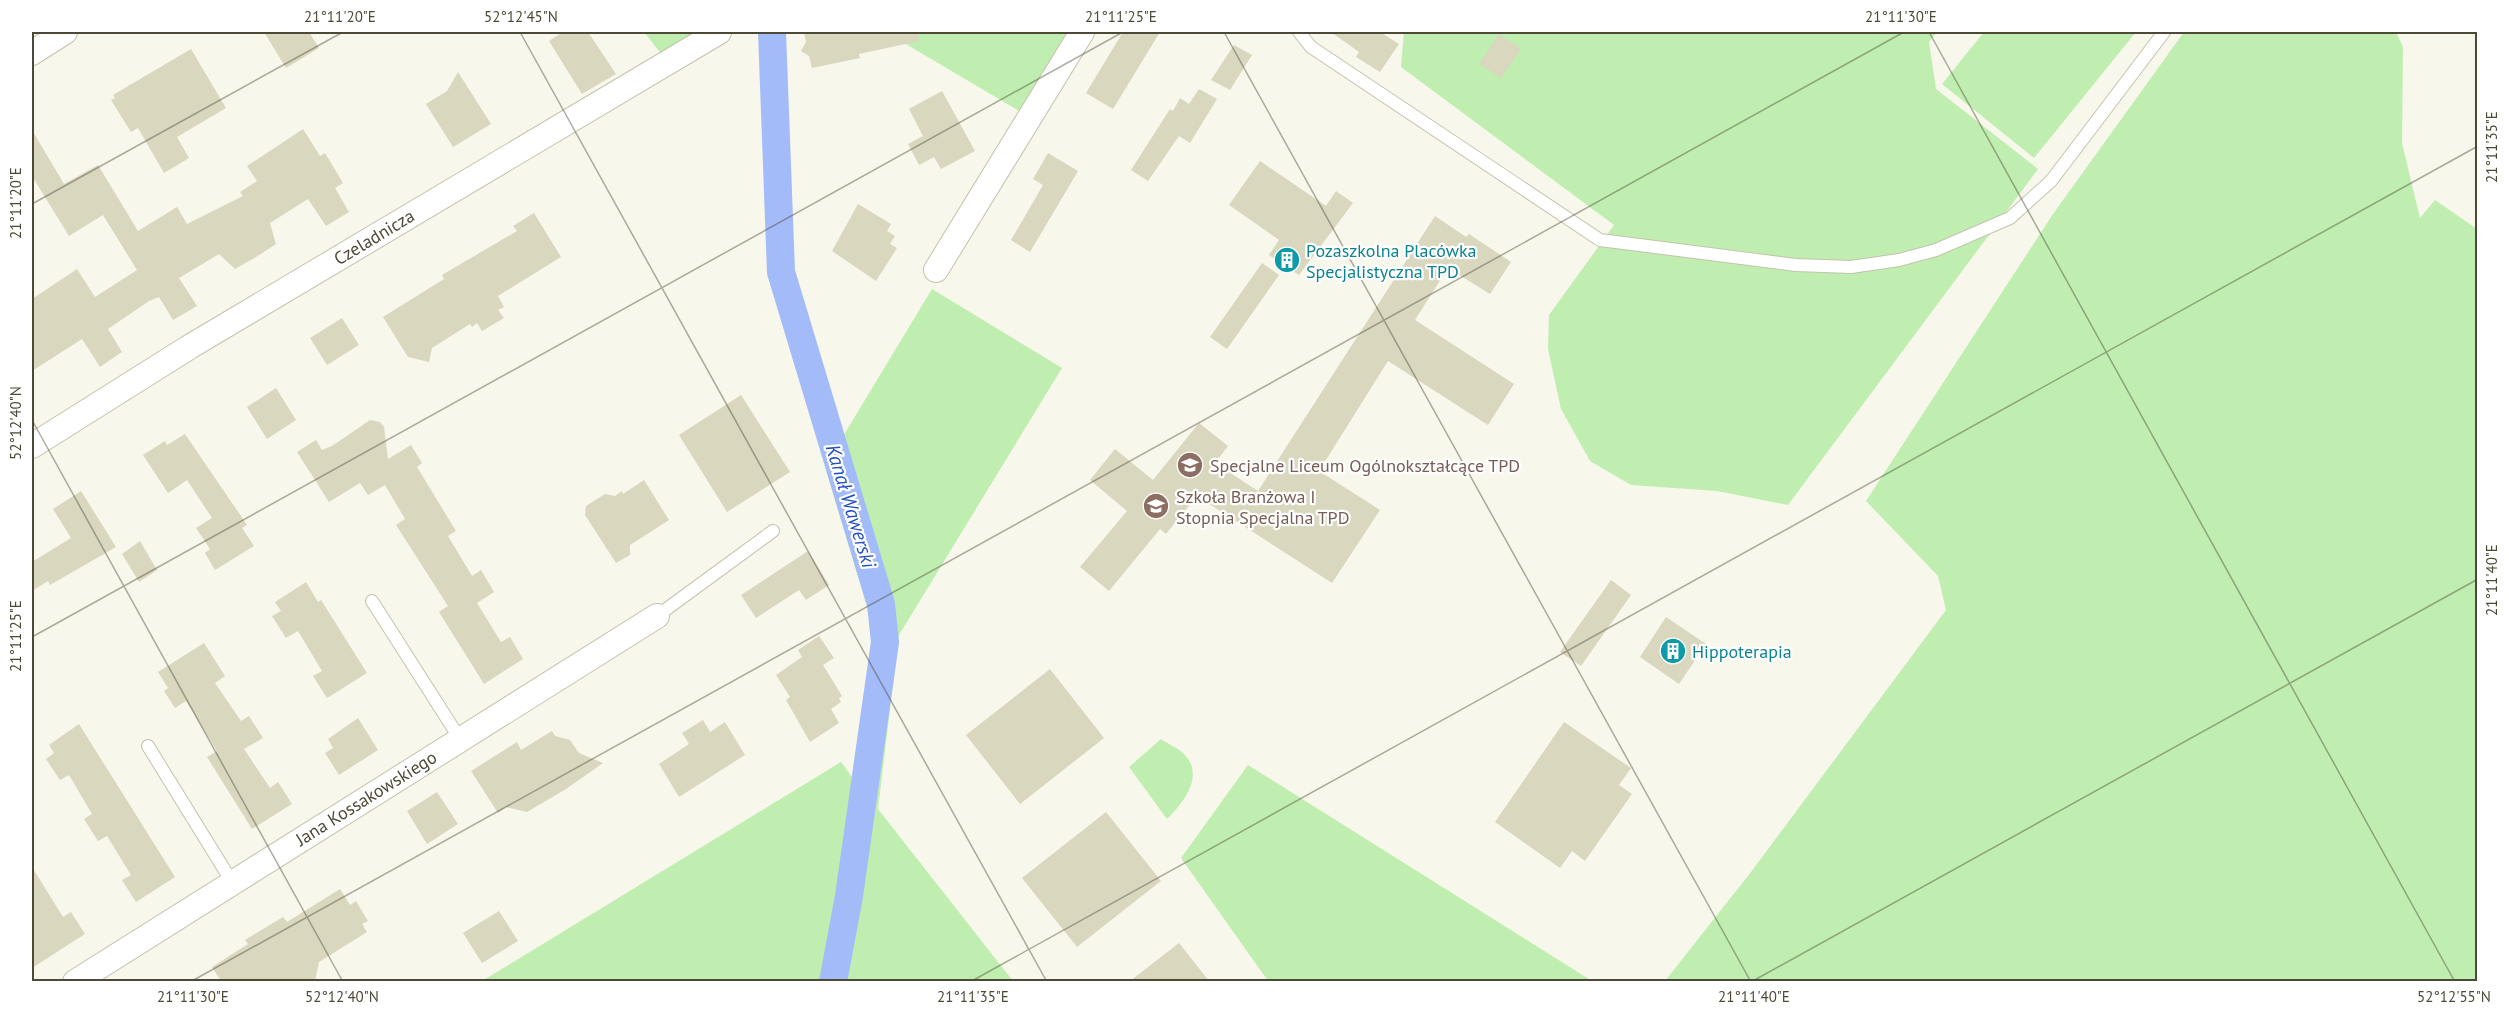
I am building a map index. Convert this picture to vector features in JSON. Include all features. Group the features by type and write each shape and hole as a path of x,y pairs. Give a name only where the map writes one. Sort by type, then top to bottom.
{"street":[{"path":"32,52 65,32"},
{"name":"Czeladnicza","path":"32,446 190,346 718,32"},
{"path":"936,270 1082,32"},
{"name":"Jana Kossakowskiego","path":"75,981 657,616"}],"lane":[{"path":"1299,32 1311,47 1600,240 1796,265 1851,267 1899,260 1936,250 2010,218 2051,182 2164,32"},
{"path":"657,616 773,531"},
{"path":"372,602 460,739"},
{"path":"148,746 232,882"}],"green space":[{"path":"644,32 700,32 662,55"},
{"path":"759,32 780,32 794,278 835,421 820,445 774,287 775,275 770,266"},
{"path":"911,32 1071,32 1021,112 904,43"},
{"path":"1404,32 1937,32 1929,42 1936,89 2038,169 1788,505 1717,491 1631,485 1590,461 1561,409 1548,349 1549,315 1614,225 1401,67"},
{"path":"1984,32 2136,32 2034,158 1942,84"},
{"path":"2184,32 2396,32 2403,47 2402,143 2420,218 2435,200 2477,229 2477,981 1665,981 1751,872 1946,610 1938,576 1866,501 2053,214"},
{"path":"932,289 1062,368 899,635 878,809 1013,981 482,981 841,762 857,784 873,705 872,623 825,466"},
{"path":"1161,739 1185,755 1191,763 1193,772 1185,798 1167,819 1129,767"},
{"path":"1248,765 1592,981 1268,981 1181,858"}],"building":[{"path":"264,32 309,32 319,48 286,68"},
{"path":"563,32 588,32 616,74 582,94 549,41"},
{"path":"804,32 918,32 919,41 859,54 860,58 812,68 809,56 801,51 806,42"},
{"path":"1123,32 1160,32 1113,109 1086,93"},
{"path":"1331,32 1380,32 1399,44 1380,72 1356,57 1359,52"},
{"path":"1499,34 1521,49 1501,78 1479,64"},
{"path":"1234,45 1252,55 1230,90 1211,80"},
{"path":"191,49 226,108 177,137 189,158 164,173 138,128 131,132 111,100 115,98 113,95"},
{"path":"458,72 491,124 453,147 426,104 447,91"},
{"path":"1199,89 1217,99 1190,143 1179,136 1148,181 1131,170 1170,109 1173,111 1180,98 1189,104"},
{"path":"942,91 975,151 941,169 934,157 919,165 908,144 923,136 909,109"},
{"path":"303,129 320,156 325,153 343,183 335,188 349,212 326,226 308,199 270,223 276,244 256,257 235,269 219,254 179,278 197,306 173,320 159,297 149,301 108,329 122,352 100,367 82,339 32,371 32,299 77,269 95,297 137,270 103,215 69,236 32,176 32,130 64,184 98,165 138,231 177,207 187,224 243,196 240,192 257,181 247,166"},
{"path":"1048,153 1078,171 1030,252 1011,240 1043,185 1033,179"},
{"name":"Pozaszkolna Placówka Specjalistyczna TPD","path":"1260,161 1326,206 1336,191 1353,203 1299,275 1269,255 1279,240 1229,205"},
{"path":"858,204 891,224 887,231 895,236 890,244 897,248 876,281 832,251"},
{"path":"534,213 561,257 498,296 504,307 498,310 504,318 482,331 477,323 472,327 470,324 432,348 429,362 408,357 383,317 444,279 442,275 517,231 513,226"},
{"path":"1435,216 1466,237 1469,234 1511,262 1490,294 1448,268 1415,320 1514,384 1488,425 1388,361 1319,471 1380,510 1332,583 1197,496 1166,534 1160,529 1109,591 1080,567 1127,511 1090,480 1115,449 1153,480 1199,423 1228,446 1215,463 1258,491"},
{"path":"1262,263 1279,275 1227,349 1210,337"},
{"path":"342,318 359,345 327,365 310,338"},
{"path":"276,388 296,420 267,439 247,407"},
{"path":"741,395 790,472 727,512 679,435"},
{"path":"370,420 380,422 384,427 388,459 411,445 422,463 417,467 456,531 448,536 472,576 481,570 494,592 477,603 501,642 510,637 523,659 484,684 439,612 448,606 396,525 405,519 385,485 368,495 360,483 329,502 297,452 316,440 322,450 332,446"},
{"path":"185,434 247,525 242,528 254,546 215,570 205,553 210,549 196,528 212,518 187,480 168,493 143,455 165,441 167,445"},
{"path":"644,480 669,520 630,545 630,555 616,563 585,515 586,506 605,494 615,496 622,491 623,494"},
{"path":"81,491 116,547 50,585 48,581 32,591 32,562 71,538 53,509"},
{"path":"140,541 157,570 139,582 122,554"},
{"path":"808,551 829,585 806,600 799,590 756,618 741,595"},
{"path":"1611,580 1631,595 1581,666 1560,652"},
{"path":"306,582 318,602 321,600 367,673 327,698 313,676 322,671 298,631 286,638 272,616 281,611 275,602"},
{"name":"Hippoterapia","path":"1666,617 1706,644 1679,684 1640,657"},
{"path":"819,636 834,658 823,665 842,696 839,698 841,702 831,709 839,723 810,742 786,700 790,697 776,675 802,657 798,650"},
{"path":"204,643 225,676 215,683 241,721 249,716 263,738 244,749 270,788 278,782 292,804 252,829 207,757 217,751 186,701 175,708 164,691 168,688 158,672"},
{"path":"1050,669 1104,738 1020,804 966,735"},
{"path":"358,718 378,750 339,775 325,753 333,748 328,739"},
{"path":"703,720 710,732 725,722 745,755 679,797 659,764 689,744 682,733"},
{"path":"1564,722 1631,768 1619,785 1632,794 1585,861 1572,851 1560,868 1495,822"},
{"path":"79,724 175,877 136,902 122,880 131,875 107,836 98,841 84,819 92,814 69,775 60,780 46,759 54,753 49,745"},
{"path":"552,731 555,736 570,740 579,753 603,763 566,789 527,812 506,807 498,813 471,771 517,742 521,750"},
{"path":"437,792 458,824 427,844 407,811"},
{"path":"1106,812 1161,881 1077,947 1022,878"},
{"path":"32,867 63,917 71,912 85,934 32,968"},
{"path":"340,889 350,905 356,901 368,921 362,924 367,932 319,962 315,981 221,981 212,967 248,944 245,940 283,917 287,922"},
{"path":"499,911 518,941 482,963 463,933"},
{"path":"1179,943 1209,981 1130,981"}],"waterway":[{"name":"Kanał Wawerski","path":"772,32 781,272 881,604 885,642 849,896 833,982"}],"place":[{"name":"Pozaszkolna Placówka Specjalistyczna TPD","path":"1287,260"},
{"name":"Specjalne Liceum Ogólnokształcące TPD","path":"1190,465"},
{"name":"Szkoła Branżowa I Stopnia Specjalna TPD","path":"1156,506"},
{"name":"Hippoterapia","path":"1673,651"}]}
